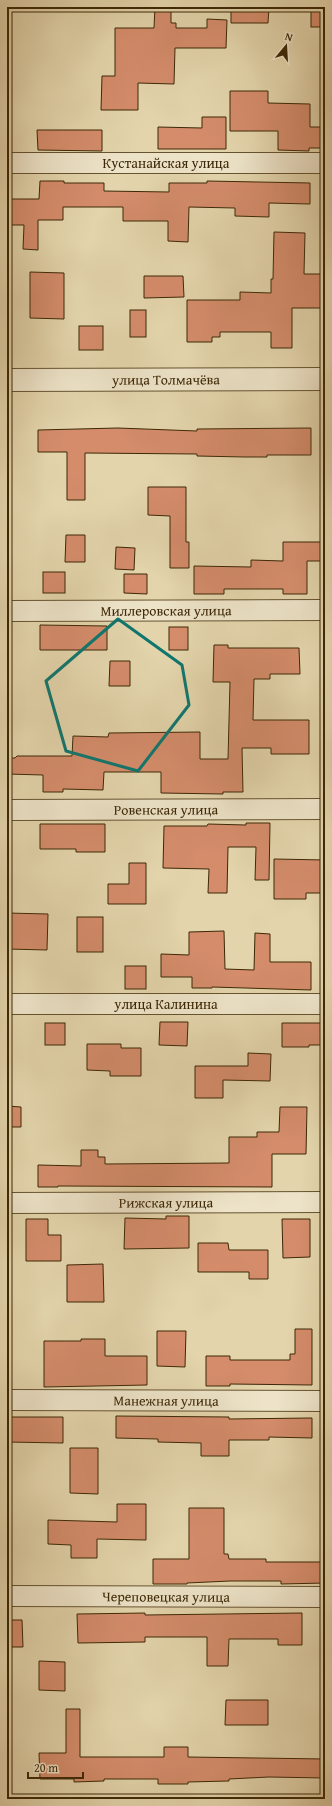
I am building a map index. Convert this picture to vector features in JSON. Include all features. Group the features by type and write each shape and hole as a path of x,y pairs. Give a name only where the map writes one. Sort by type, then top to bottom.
{"street":[{"name":"Кустанайская улица","path":"7,163 325,163"},
{"name":"улица Толмачёва","path":"7,380 325,379"},
{"name":"Миллеровская улица","path":"7,611 325,610"},
{"name":"Ровенская улица","path":"7,810 325,809"},
{"name":"улица Калинина","path":"7,1004 325,1004"},
{"name":"Рижская улица","path":"7,1203 325,1202"},
{"name":"Манежная улица","path":"7,1400 325,1401"},
{"name":"Череповецкая улица","path":"7,1596 325,1597"}],"highlighted area":[{"path":"118,619 182,665 189,705 138,771 66,751 46,681"}],"building":[{"path":"155,7 171,7 171,23 176,23 176,28 207,28 207,19 227,20 226,48 175,48 174,84 138,83 138,110 101,110 102,76 115,76 115,28 154,28"},
{"path":"231,7 269,7 268,23 231,23"},
{"path":"311,7 325,7 325,27 311,27"},
{"path":"230,91 268,91 268,103 310,104 310,127 323,127 323,148 309,148 309,151 278,150 278,131 230,131"},
{"path":"202,117 226,117 226,149 158,149 158,127 202,128"},
{"path":"37,130 102,130 102,151 38,150"},
{"path":"40,181 64,181 64,183 104,183 104,191 169,192 169,183 207,183 207,181 310,183 310,204 269,203 269,217 235,216 235,208 189,207 188,242 168,241 168,221 123,221 123,207 63,207 63,220 38,220 38,250 23,249 24,225 7,225 7,199 39,199"},
{"path":"274,232 305,233 304,274 325,274 325,308 292,308 292,348 271,348 271,332 220,332 220,337 212,337 212,342 187,342 187,300 240,300 240,292 271,293 271,279 273,279"},
{"path":"30,272 64,273 64,319 30,318"},
{"path":"144,276 183,276 184,297 144,298"},
{"path":"130,310 146,310 146,337 130,337"},
{"path":"79,326 103,326 103,350 79,350"},
{"path":"118,428 197,431 197,429 311,428 311,455 267,455 267,457 245,457 197,456 197,454 85,453 85,500 67,500 67,452 38,452 38,430"},
{"path":"148,487 186,487 186,542 189,542 189,568 170,568 170,516 148,515"},
{"path":"66,535 85,535 85,562 65,562"},
{"path":"283,542 325,542 325,561 307,561 307,594 283,594 283,589 224,589 224,594 194,594 194,566 251,567 251,560 283,561"},
{"path":"116,547 135,548 134,570 115,569"},
{"path":"43,572 65,572 65,593 43,593"},
{"path":"124,574 147,574 147,594 124,593"},
{"path":"40,625 107,626 107,650 40,650"},
{"path":"169,627 188,627 188,650 169,650"},
{"path":"214,645 228,645 228,648 299,648 300,674 270,674 270,679 254,679 253,720 309,720 309,754 271,754 271,748 242,748 243,792 223,792 223,794 161,793 161,772 104,772 103,790 63,789 63,792 43,792 43,775 7,774 7,758 15,758 17,756 72,756 73,736 108,737 109,733 200,732 200,759 228,759 230,682 213,682"},
{"path":"110,661 130,661 130,686 109,686"},
{"path":"246,823 270,823 269,880 255,880 256,847 228,847 227,893 208,893 209,869 163,868 164,826 207,826 208,824 246,825"},
{"path":"40,824 105,824 105,852 76,852 76,849 40,849"},
{"path":"274,859 325,860 325,893 306,893 306,899 274,899"},
{"path":"129,863 146,863 146,904 108,904 108,884 129,884"},
{"path":"7,913 48,914 47,950 7,949"},
{"path":"77,917 103,917 103,952 77,952"},
{"path":"224,931 225,969 254,970 255,933 270,934 270,962 311,962 311,990 212,987 192,988 192,977 161,977 161,954 189,955 189,932"},
{"path":"125,966 146,966 146,989 125,989"},
{"path":"160,1022 188,1022 187,1046 159,1045"},
{"path":"45,1023 65,1023 65,1045 45,1045"},
{"path":"282,1023 325,1023 325,1045 309,1045 309,1047 282,1047"},
{"path":"87,1044 121,1044 121,1048 141,1048 141,1076 110,1076 110,1071 87,1070"},
{"path":"248,1053 271,1054 270,1081 223,1080 223,1098 195,1098 195,1066 248,1066"},
{"path":"7,1106 21,1107 21,1127 7,1127"},
{"path":"280,1107 307,1107 306,1154 272,1154 272,1187 38,1187 38,1165 81,1166 81,1150 98,1150 98,1157 105,1157 105,1164 229,1163 229,1137 257,1137 257,1132 279,1132"},
{"path":"166,1216 189,1216 189,1248 124,1249 125,1218 166,1219"},
{"path":"26,1219 48,1219 48,1235 61,1235 61,1261 26,1261"},
{"path":"282,1219 310,1219 310,1257 283,1258"},
{"path":"198,1243 228,1243 229,1250 268,1250 268,1279 249,1279 249,1272 198,1272"},
{"path":"103,1264 104,1302 67,1302 67,1265"},
{"path":"295,1329 312,1329 312,1385 230,1384 230,1386 206,1386 206,1356 230,1356 230,1360 290,1360 290,1354 295,1354"},
{"path":"157,1331 186,1331 185,1367 157,1366"},
{"path":"81,1339 105,1339 105,1356 147,1356 147,1385 44,1387 44,1341 81,1341"},
{"path":"116,1416 229,1417 229,1419 312,1418 312,1438 269,1437 269,1440 229,1440 229,1456 201,1456 201,1443 158,1442 158,1439 116,1438"},
{"path":"7,1417 63,1417 63,1443 7,1442"},
{"path":"70,1448 98,1448 98,1494 70,1493"},
{"path":"117,1504 146,1504 146,1540 97,1539 97,1558 71,1558 71,1545 48,1544 48,1520 117,1522"},
{"path":"189,1508 224,1508 224,1554 228,1554 229,1559 266,1559 266,1562 325,1562 325,1583 281,1584 281,1581 230,1581 187,1584 153,1584 153,1559 189,1559"},
{"path":"145,1613 145,1615 302,1613 302,1645 278,1645 278,1639 229,1639 228,1666 207,1666 207,1637 145,1637 145,1642 78,1643 77,1614"},
{"path":"7,1620 22,1620 23,1647 7,1647"},
{"path":"39,1661 65,1662 65,1691 39,1690"},
{"path":"226,1700 268,1700 268,1725 225,1725"},
{"path":"66,1709 80,1709 80,1757 164,1757 164,1747 188,1747 188,1757 325,1759 325,1778 269,1777 229,1779 229,1781 188,1782 188,1784 158,1784 158,1779 104,1779 104,1781 74,1782 74,1779 40,1779 39,1753 66,1753"}]}
